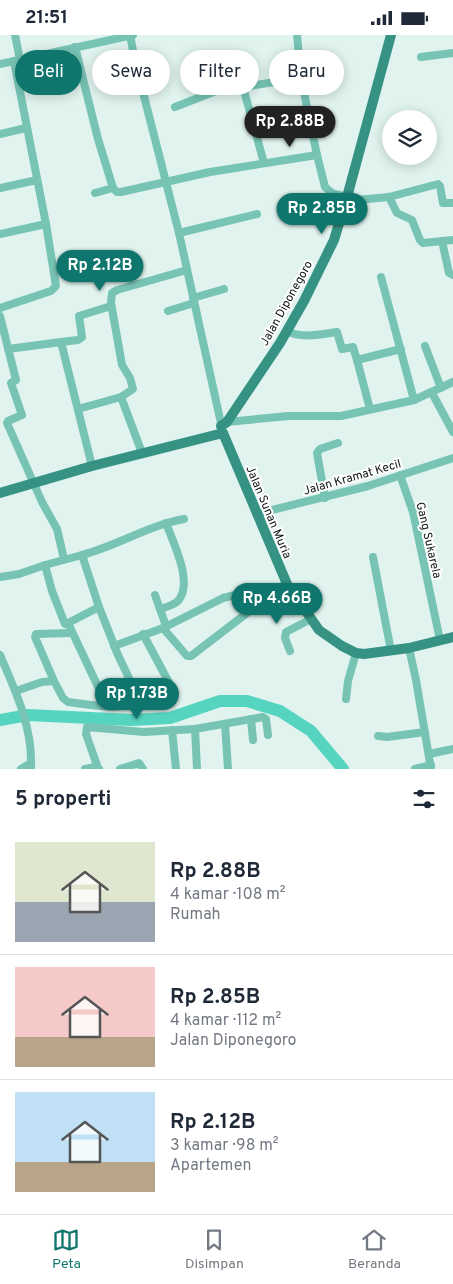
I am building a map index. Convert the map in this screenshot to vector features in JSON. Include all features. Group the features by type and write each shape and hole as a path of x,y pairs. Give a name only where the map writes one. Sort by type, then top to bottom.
{"main road":[{"name":"Jalan Diponegoro","path":"224,427 287,331 334,239 347,199 391,35"},
{"path":"0,493 142,453 224,427"},
{"name":"Jalan Sunan Muria","path":"224,427 256,514 287,584 318,630 356,653"},
{"path":"356,653 391,651 453,637"}],"street":[{"path":"15,35 16,50"},
{"path":"62,50 131,35 135,61 167,181 224,427 288,416 341,416 414,400 453,382"},
{"path":"297,35 298,50"},
{"path":"76,47 98,139 113,188 117,192 264,163 318,155"},
{"path":"421,57 453,53"},
{"path":"0,64 15,60"},
{"path":"0,308 51,291 56,286 46,224 26,128 22,95"},
{"path":"175,107 206,95"},
{"path":"245,95 264,163"},
{"path":"305,95 325,187 332,193 347,199 389,197 438,184 443,203 453,203"},
{"path":"0,134 26,128"},
{"path":"0,188 37,180"},
{"path":"95,193 113,188"},
{"path":"389,197 396,213 412,220 423,243 453,240"},
{"path":"179,233 257,214"},
{"path":"0,234 46,224"},
{"path":"442,241 449,273 453,275"},
{"path":"78,409 121,397 131,392 133,387 122,365 111,306 111,294 116,290 187,270"},
{"path":"381,277 414,400"},
{"path":"168,311 224,289"},
{"path":"8,349 78,340 82,337 78,316 111,306"},
{"path":"0,316 16,381 11,383 22,415 7,423 57,529 64,559"},
{"path":"287,331 294,335 317,335 337,332 342,349 353,347 370,409"},
{"path":"61,342 92,466"},
{"path":"425,346 441,388"},
{"path":"357,361 401,349"},
{"path":"432,393 453,432"},
{"path":"121,397 142,453"},
{"path":"325,498 317,453 320,449 338,443"},
{"name":"Jalan Kramat Kecil","path":"256,514 325,498 453,458"},
{"name":"Gang Sukarela","path":"400,475 413,512 440,640"},
{"path":"0,577 82,555 166,523 184,519"},
{"path":"160,609 179,600 185,583 181,565 166,523"},
{"path":"72,633 42,633 36,634 35,637 63,698 68,702 107,706 134,704 138,701 98,607 82,555"},
{"path":"373,557 391,651"},
{"path":"46,565 60,615 64,623 68,623 107,706"},
{"path":"114,646 164,627 223,598 239,594 258,596 287,584"},
{"path":"156,595 164,627 187,656 191,656 247,613 264,594"},
{"path":"68,623 98,607"},
{"path":"290,651 285,638 286,632 311,619"},
{"path":"142,634 174,692"},
{"path":"409,648 431,767 415,769"},
{"path":"346,699 348,681 356,653"},
{"path":"0,655 20,701 30,740 31,766 21,769"},
{"path":"0,678 8,674"},
{"path":"16,691 42,682 54,681"},
{"path":"98,769 86,733 87,727 144,732 194,729 264,717 268,735"},
{"path":"250,719 253,740"},
{"path":"225,724 228,769"},
{"path":"194,729 197,769"},
{"path":"172,730 176,769"},
{"path":"378,736 387,737 425,732"},
{"path":"429,754 453,749"},
{"path":"120,769 140,763 143,769"},
{"path":"85,769 95,767 98,769"}],"waterway":[{"path":"0,720 28,715 132,720 170,718 220,701 247,701 280,711 311,731 343,769"}]}
